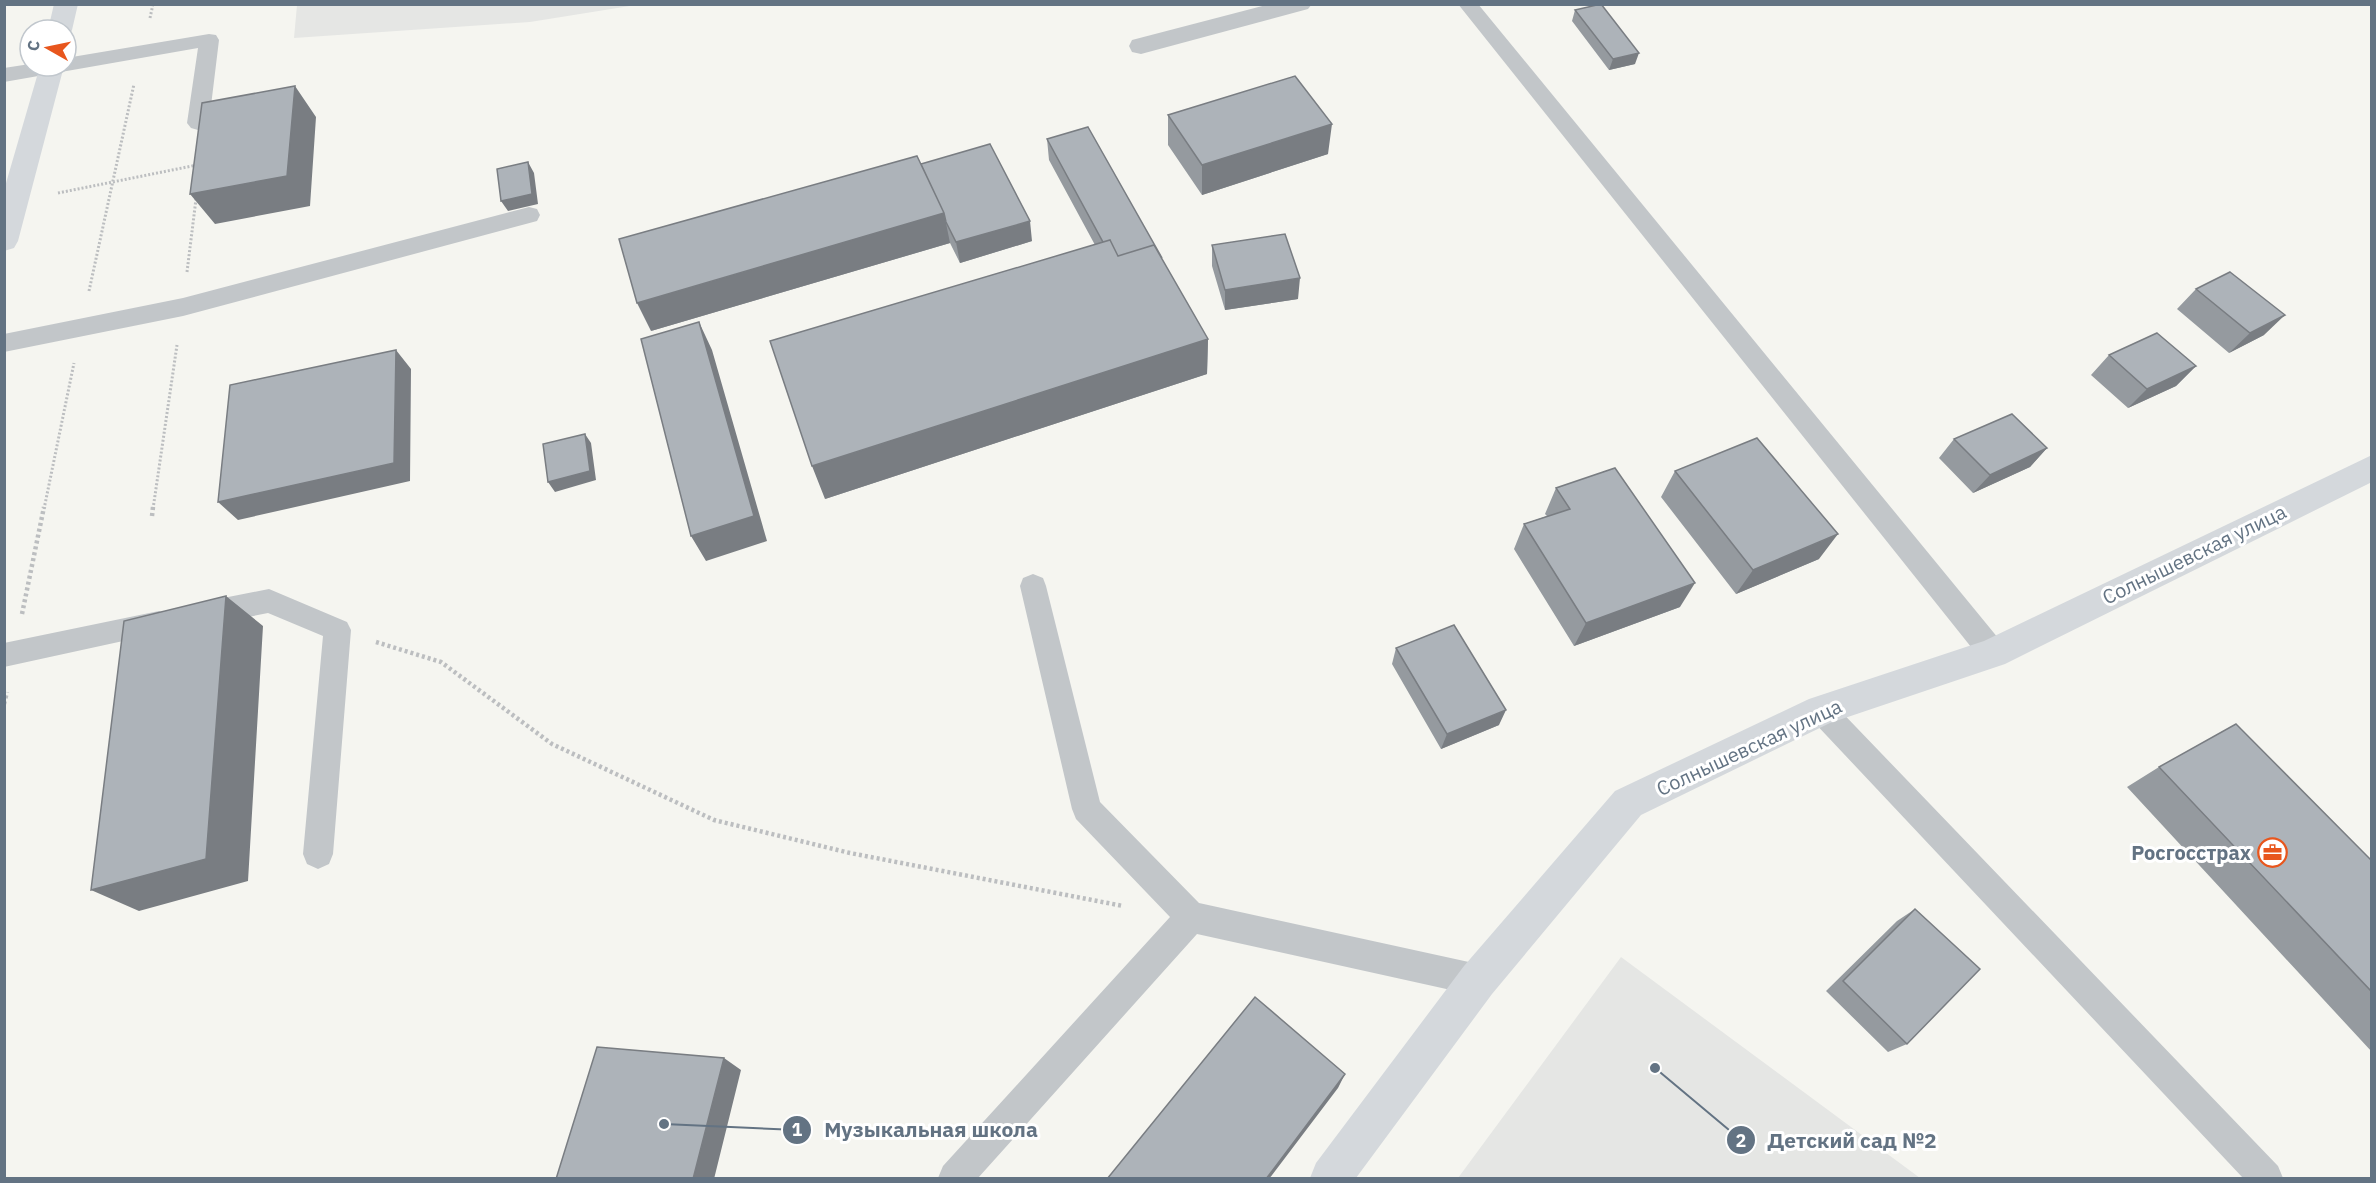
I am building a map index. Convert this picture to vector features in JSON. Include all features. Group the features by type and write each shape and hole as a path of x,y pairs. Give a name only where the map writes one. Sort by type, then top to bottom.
{"street":[{"path":"1141,46 1300,4"},
{"path":"4,241 12,189 53,78"},
{"name":"Солнышевская улица","path":"1331,1179 1478,980 1628,803 1821,710 1994,653 2372,467"}],"lane":[{"path":"1467,4 1994,653"},
{"path":"78,62 209,40 198,123 240,115"},
{"path":"4,343 183,307 529,215"},
{"path":"1033,586 1087,809 1191,917 1478,980"},
{"path":"4,655 269,601 337,630 318,855"},
{"path":"1821,710 2266,1179"},
{"path":"954,1179 1191,917"}],"path":[{"path":"56,193 201,165"},
{"path":"152,516 198,188"},
{"path":"337,630 441,662 552,744 714,820 896,863 1043,892 1191,917"}],"shaded area":[{"path":"297,4 636,5 530,22 294,38"},
{"path":"1621,957 1920,1178 1458,1178"}],"building":[{"path":"1601,4 1639,53 1613,59 1575,10"},
{"path":"1295,76 1332,124 1202,165 1168,115"},
{"path":"295,86 287,176 190,194 202,103"},
{"path":"1088,127 1162,258 1154,245 1118,256 1110,240 1103,242 1047,139"},
{"path":"990,144 1030,221 956,242 921,164"},
{"path":"917,156 944,213 637,303 619,239"},
{"path":"528,162 532,194 501,201 497,169"},
{"path":"1285,234 1300,278 1225,290 1212,245"},
{"path":"1110,240 1118,256 1154,245 1208,339 812,466 770,341"},
{"path":"2230,272 2285,315 2250,333 2196,289"},
{"path":"699,322 754,516 691,536 641,339"},
{"path":"2157,333 2196,366 2147,389 2109,355"},
{"path":"396,350 394,463 218,502 230,385"},
{"path":"2012,414 2047,448 1990,475 1954,439"},
{"path":"585,434 590,471 548,482 543,444"},
{"path":"1757,438 1838,534 1753,570 1675,471"},
{"path":"1615,468 1695,583 1586,623 1524,524 1570,509 1556,488"},
{"path":"226,596 206,859 91,890 124,621"},
{"path":"1454,625 1506,710 1447,734 1396,648"},
{"path":"2236,724 2372,861 2372,992 2159,767"},
{"path":"1915,909 1980,969 1907,1044 1843,981"},
{"path":"1255,997 1345,1074 1266,1179 1107,1179"},
{"path":"597,1047 724,1058 693,1179 556,1179"}],"place":[{"name":"Росгосстрах","path":"2272,852"},
{"name":"Детский сад №2","path":"1655,1068"},
{"name":"Музыкальная школа","path":"664,1124"}]}
